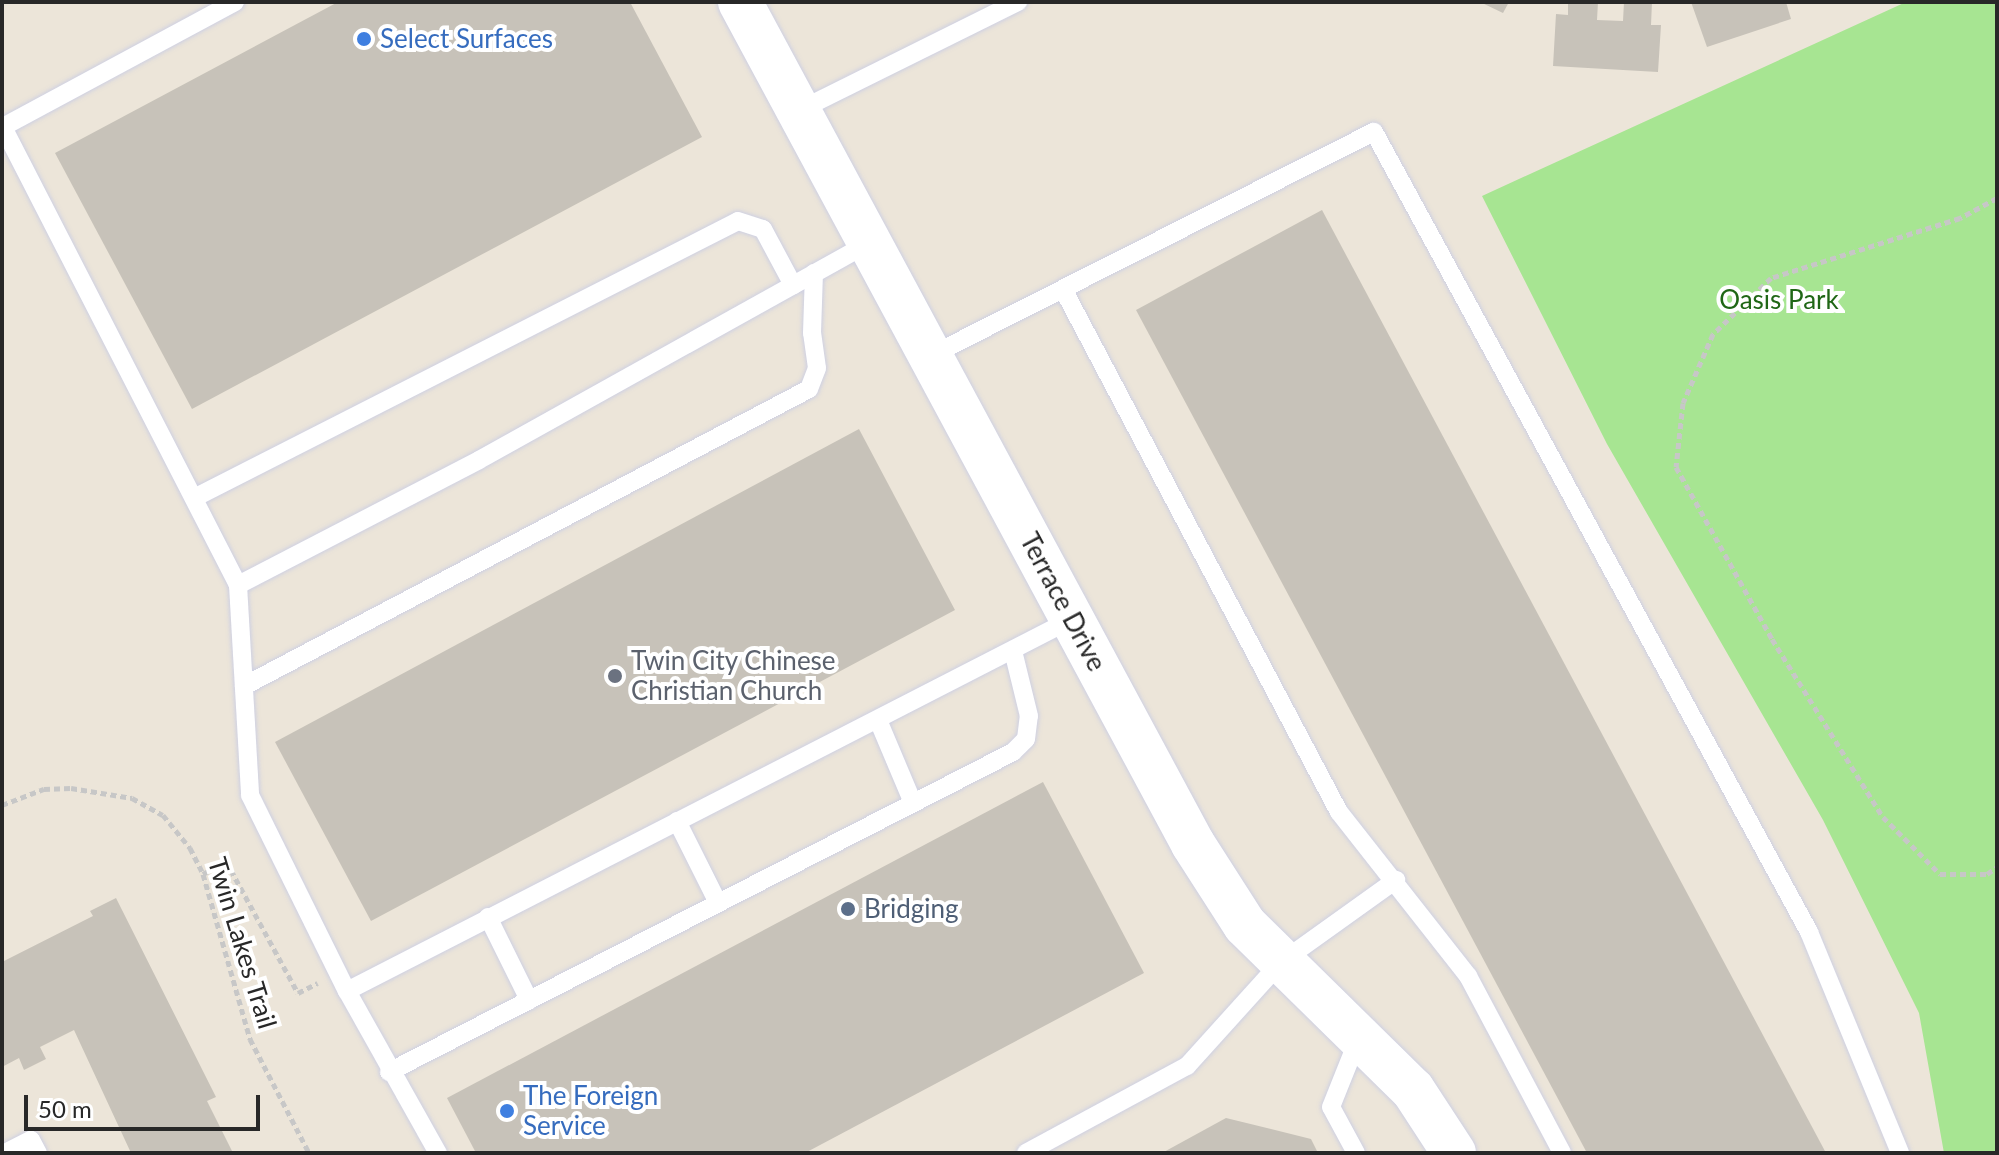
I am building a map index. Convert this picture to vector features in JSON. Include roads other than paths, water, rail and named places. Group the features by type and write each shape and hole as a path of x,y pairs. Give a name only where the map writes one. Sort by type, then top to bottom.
{"street":[{"name":"Terrace Drive","path":"740,2 1193,844 1245,925 1280,963 1360,1035 1413,1090 1454,1153"}],"lane":[{"path":"235,2 2,126 238,585 250,795 389,1072 438,1153"},
{"path":"798,111 1018,2"},
{"path":"930,356 1374,132 1809,932 1900,1153"},
{"path":"194,498 738,221 763,229 793,285"},
{"path":"238,585 869,243"},
{"path":"244,686 809,389 817,368 812,333 814,273"},
{"path":"1063,289 1339,812 1396,880 1468,976 1562,1153"},
{"path":"347,991 1072,619"},
{"path":"389,1072 1013,752 1026,739 1029,716 1013,651"},
{"path":"878,720 913,803"},
{"path":"677,821 718,903"},
{"path":"1026,1153 1187,1066 1280,963 1396,880"},
{"path":"488,917 529,1000"},
{"path":"1356,1153 1331,1107 1360,1035"},
{"path":"5,1153 31,1140 38,1153"}],"place":[{"name":"Select Surfaces","path":"364,39"},
{"name":"Twin City Chinese Christian Church","path":"615,676"},
{"name":"Bridging","path":"848,909"},
{"name":"The Foreign Service","path":"507,1111"}],"park label":[{"name":"Oasis Park","path":"1779,300"}]}
